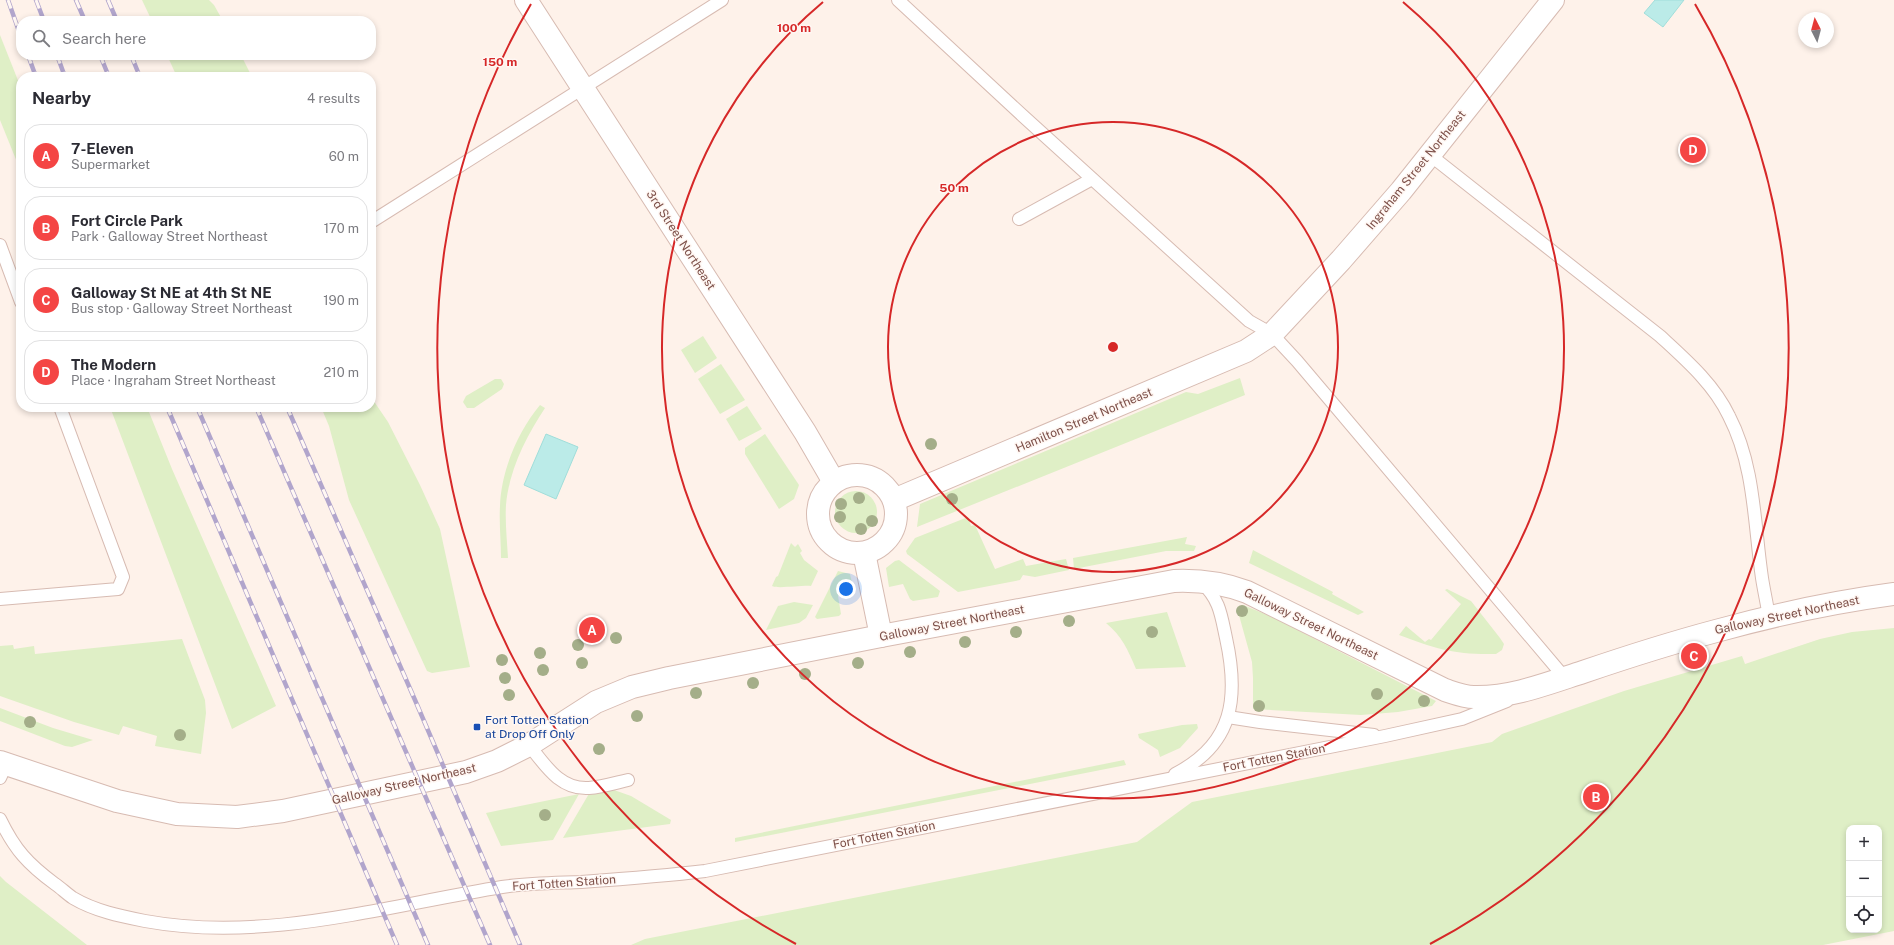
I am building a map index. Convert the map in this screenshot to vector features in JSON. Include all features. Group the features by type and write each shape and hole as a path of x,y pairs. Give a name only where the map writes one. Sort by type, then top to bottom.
{"street":[{"name":"3rd Street Northeast","path":"526,0 805,432 834,482"},
{"name":"Ingraham Street Northeast","path":"1272,334 1341,260 1401,191 1553,0"},
{"name":"Hamilton Street Northeast","path":"894,500 1246,351 1272,334"},
{"path":"857,475 868,476 884,486 894,500 897,512 896,523 892,534 875,550 864,553 850,553 838,548 828,540 821,529 818,516 820,504 825,492 834,482 845,477 857,475"},
{"path":"864,553 881,636"},
{"name":"Galloway Street Northeast","path":"2,768 117,802 176,814 237,817 283,811 466,772 498,760 529,745 596,702 632,687 669,678 881,636 1155,584 1183,581 1225,585 1247,592 1445,690 1460,695 1474,697 1532,688 1666,645 1769,617 1837,603 1894,594"}],"lane":[{"path":"376,219 722,0"},
{"path":"898,0 1249,321 1272,334 1297,361 1565,678"},
{"path":"1430,155 1660,336 1689,362 1716,395 1729,416 1743,452 1751,481 1762,578 1769,617"},
{"path":"1019,219 1092,179"},
{"path":"0,245 16,288"},
{"path":"0,599 118,588 123,577 62,412"},
{"name":"Fort Totten Station","path":"1163,780 1196,762 1207,753 1221,733 1228,717 1231,693 1229,652 1219,607 1210,590 1202,582"},
{"name":"Fort Totten Station","path":"0,819 9,839 26,860 72,897 90,906 111,914 158,924 181,927 225,929 254,928 358,915 503,887 648,877 705,871 1385,736 1462,718 1497,706 1532,688"},
{"name":"Fort Totten Station","path":"1228,717 1385,736"},
{"path":"529,745 552,772 566,785 588,788 628,780"}],"green space":[{"path":"142,0 209,0 214,5 220,16 150,16"},
{"path":"0,35 16,75 16,160 0,120"},
{"path":"169,60 244,60 250,72 175,72"},
{"path":"703,336 717,358 695,373 681,350"},
{"path":"721,364 745,400 720,414 698,379"},
{"path":"1240,378 1245,395 917,527 920,504 1186,392 1198,394"},
{"path":"495,379 501,379 504,384 502,389 474,408 467,408 463,402 466,396"},
{"path":"376,404 388,422 420,485 440,529 470,667 432,673 427,671 349,500 329,426 323,412 376,412"},
{"path":"540,405 545,408 525,442 511,479 506,505 508,558 501,558 501,493 507,466 518,439 532,415"},
{"path":"747,406 762,429 739,441 726,419"},
{"path":"112,412 149,412 172,469 276,706 232,729"},
{"path":"765,434 799,485 794,499 779,509 745,454 745,448"},
{"path":"856,491 871,497 877,512 871,527 856,533 841,527 835,512 841,497"},
{"path":"968,517 971,526 975,525 995,569 1023,559 1026,566 1066,559 1069,570 1035,577 1023,575 1020,580 958,592 907,554 906,551 915,538"},
{"path":"1187,537 1185,544 1196,546 1194,551 1166,551 1074,569 1073,558"},
{"path":"791,543 795,547 798,544 802,551 800,553 804,560 818,571 811,586 772,586 776,577 778,576"},
{"path":"1253,550 1333,592 1332,594 1364,612 1358,615 1249,563"},
{"path":"899,560 940,591 938,597 913,601 910,599 903,584 889,587 886,568 895,561"},
{"path":"838,571 850,574 854,592 838,596 841,614 839,616 817,619 815,617"},
{"path":"1447,589 1471,601 1504,644 1502,650 1496,654 1457,652 1424,644 1399,635 1406,626 1425,642 1429,639 1431,640 1461,604 1445,590"},
{"path":"794,602 813,605 806,618 799,623 766,630 778,606"},
{"path":"1243,605 1270,616 1436,701 1432,706 1398,712 1361,715 1253,709 1252,662 1237,608"},
{"path":"1167,612 1186,667 1136,669 1124,644 1112,628 1106,623"},
{"path":"1894,628 1894,931 1823,945 631,945 645,939 1137,842 1192,802 1492,742 1502,734 1624,691 1742,656 1745,664 1820,639 1852,632"},
{"path":"182,639 205,700 206,713 201,754 155,746 157,736 123,726 119,735 74,722 0,696 0,646 13,645 14,649 34,646 35,654"},
{"path":"0,708 53,728 93,740 72,747 65,746 0,721"},
{"path":"1197,724 1198,728 1180,748 1160,757 1158,750 1139,738 1138,734 1182,725"},
{"path":"1124,760 1126,765 735,842 735,838"},
{"path":"614,790 631,796 671,820 670,824 563,838 590,792"},
{"path":"579,794 553,840 501,846 486,813"},
{"path":"0,876 6,882 87,945 0,945"}],"water":[{"path":"1655,0 1684,0 1663,27 1644,13"},
{"path":"546,434 578,447 556,499 524,485"}],"railway":[{"path":"8,0 16,23"},
{"path":"36,0 42,16"},
{"path":"76,0 83,16"},
{"path":"108,0 115,16"},
{"path":"30,60 34,72"},
{"path":"59,60 63,72"},
{"path":"102,60 107,72"},
{"path":"133,60 138,72"},
{"path":"169,412 397,945"},
{"path":"199,412 428,945"},
{"path":"258,412 490,945"},
{"path":"289,412 520,945"}],"place":[{"name":"The Modern","path":"1693,150"},
{"name":"7-Eleven","path":"592,630"},
{"name":"Galloway St NE at 4th St NE","path":"1694,656"},
{"name":"Fort Totten Station at Drop Off Only","path":"477,727"},
{"name":"Fort Circle Park","path":"1596,797"}]}
